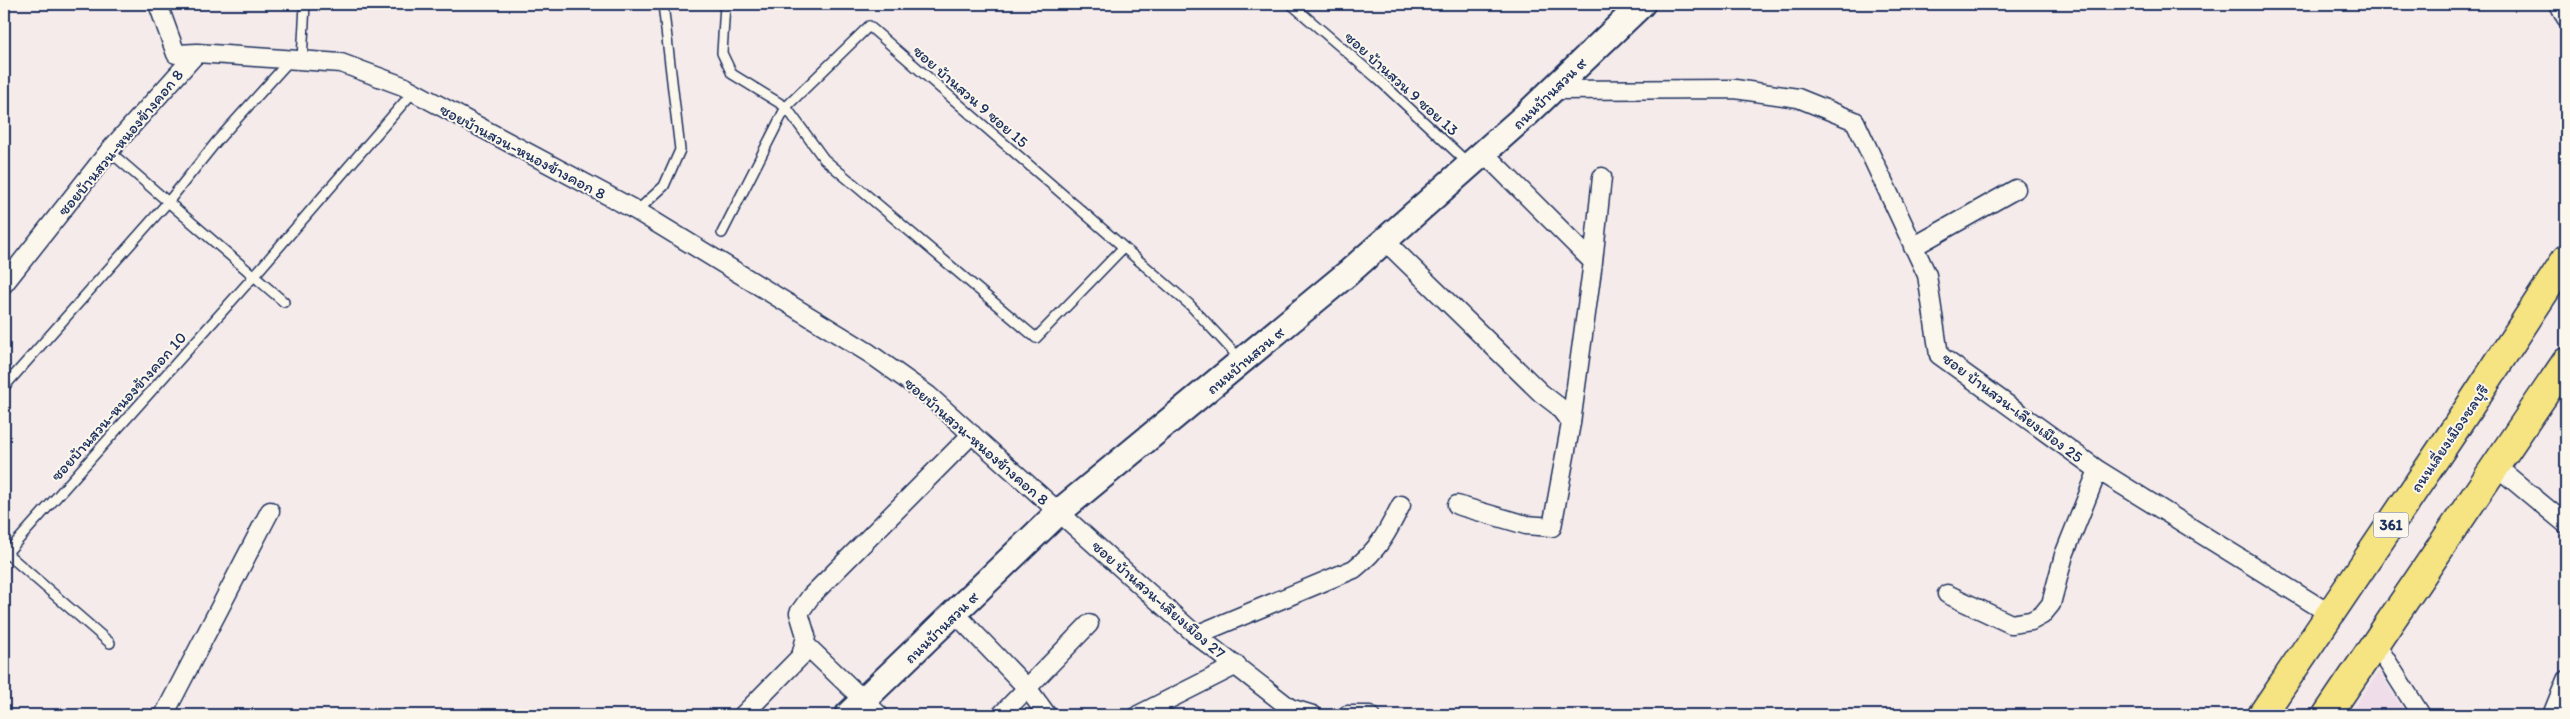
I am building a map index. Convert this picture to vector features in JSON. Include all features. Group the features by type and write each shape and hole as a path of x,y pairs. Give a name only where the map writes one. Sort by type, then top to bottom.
{"highway":[{"name":"ถนนเลี่ยงเมืองชลบุรี","path":"2262,715 2566,259"},
{"path":"2327,715 2497,467 2566,362"}],"street":[{"path":"158,4 176,54 197,53"},
{"name":"ถนนบ้านสวน ๙","path":"863,711 955,613 1058,512 1242,362 1385,241 1553,90 1642,4"},
{"path":"2559,4 2566,18"},
{"name":"ซอยบ้านสวน-หนองข้างคอก 8","path":"4,284 109,152 197,53 341,63 403,86 637,211 870,353 928,395 1058,512"},
{"name":"ซอย บ้านสวน-เลียงเมือง 25","path":"1553,90 1735,89 1798,98 1855,121 1927,275 1939,355 2098,470 2330,614"},
{"path":"1477,159 1593,262"},
{"path":"1456,505 1526,525 1552,527 1571,423 1593,262 1602,177"},
{"path":"1913,247 2016,189"},
{"path":"1385,241 1541,393 1558,406 1571,423"},
{"path":"743,715 801,656 806,636 799,613 811,596 972,434"},
{"path":"2497,467 2566,524"},
{"path":"1947,594 2010,624 2031,621 2042,615 2051,604 2064,555 2098,470"},
{"path":"1196,635 1354,569 1371,556 1382,542 1401,506"},
{"path":"164,715 270,512"},
{"name":"ซอย บ้านสวน-เลียงเมือง 27","path":"1058,512 1196,635 1290,708 1313,715"},
{"path":"955,613 1028,689 1047,715"},
{"path":"1001,715 1089,624"},
{"path":"805,644 863,711"},
{"path":"2376,644 2421,715"},
{"path":"1138,715 1237,665"},
{"path":"2552,715 2566,680"},
{"path":"1347,715 1370,715"}],"lane":[{"path":"4,387 168,202 217,141 296,60 305,4"},
{"path":"637,211 664,186 680,150 662,4"},
{"path":"725,4 722,53 732,74 786,107 824,159 1036,338 1123,248"},
{"name":"ซอย บ้านสวน 9 ซอย 13","path":"1290,4 1378,79 1477,159"},
{"name":"ซอย บ้านสวน 9 ซอย 15","path":"722,233 786,107 870,26 1190,305 1242,362"},
{"name":"ซอยบ้านสวน-หนองข้างคอก 10","path":"4,553 254,276 413,92"},
{"path":"109,152 284,302"},
{"path":"4,553 110,643"}],"shaded area":[{"path":"2379,671 2407,715 2348,715"}]}
